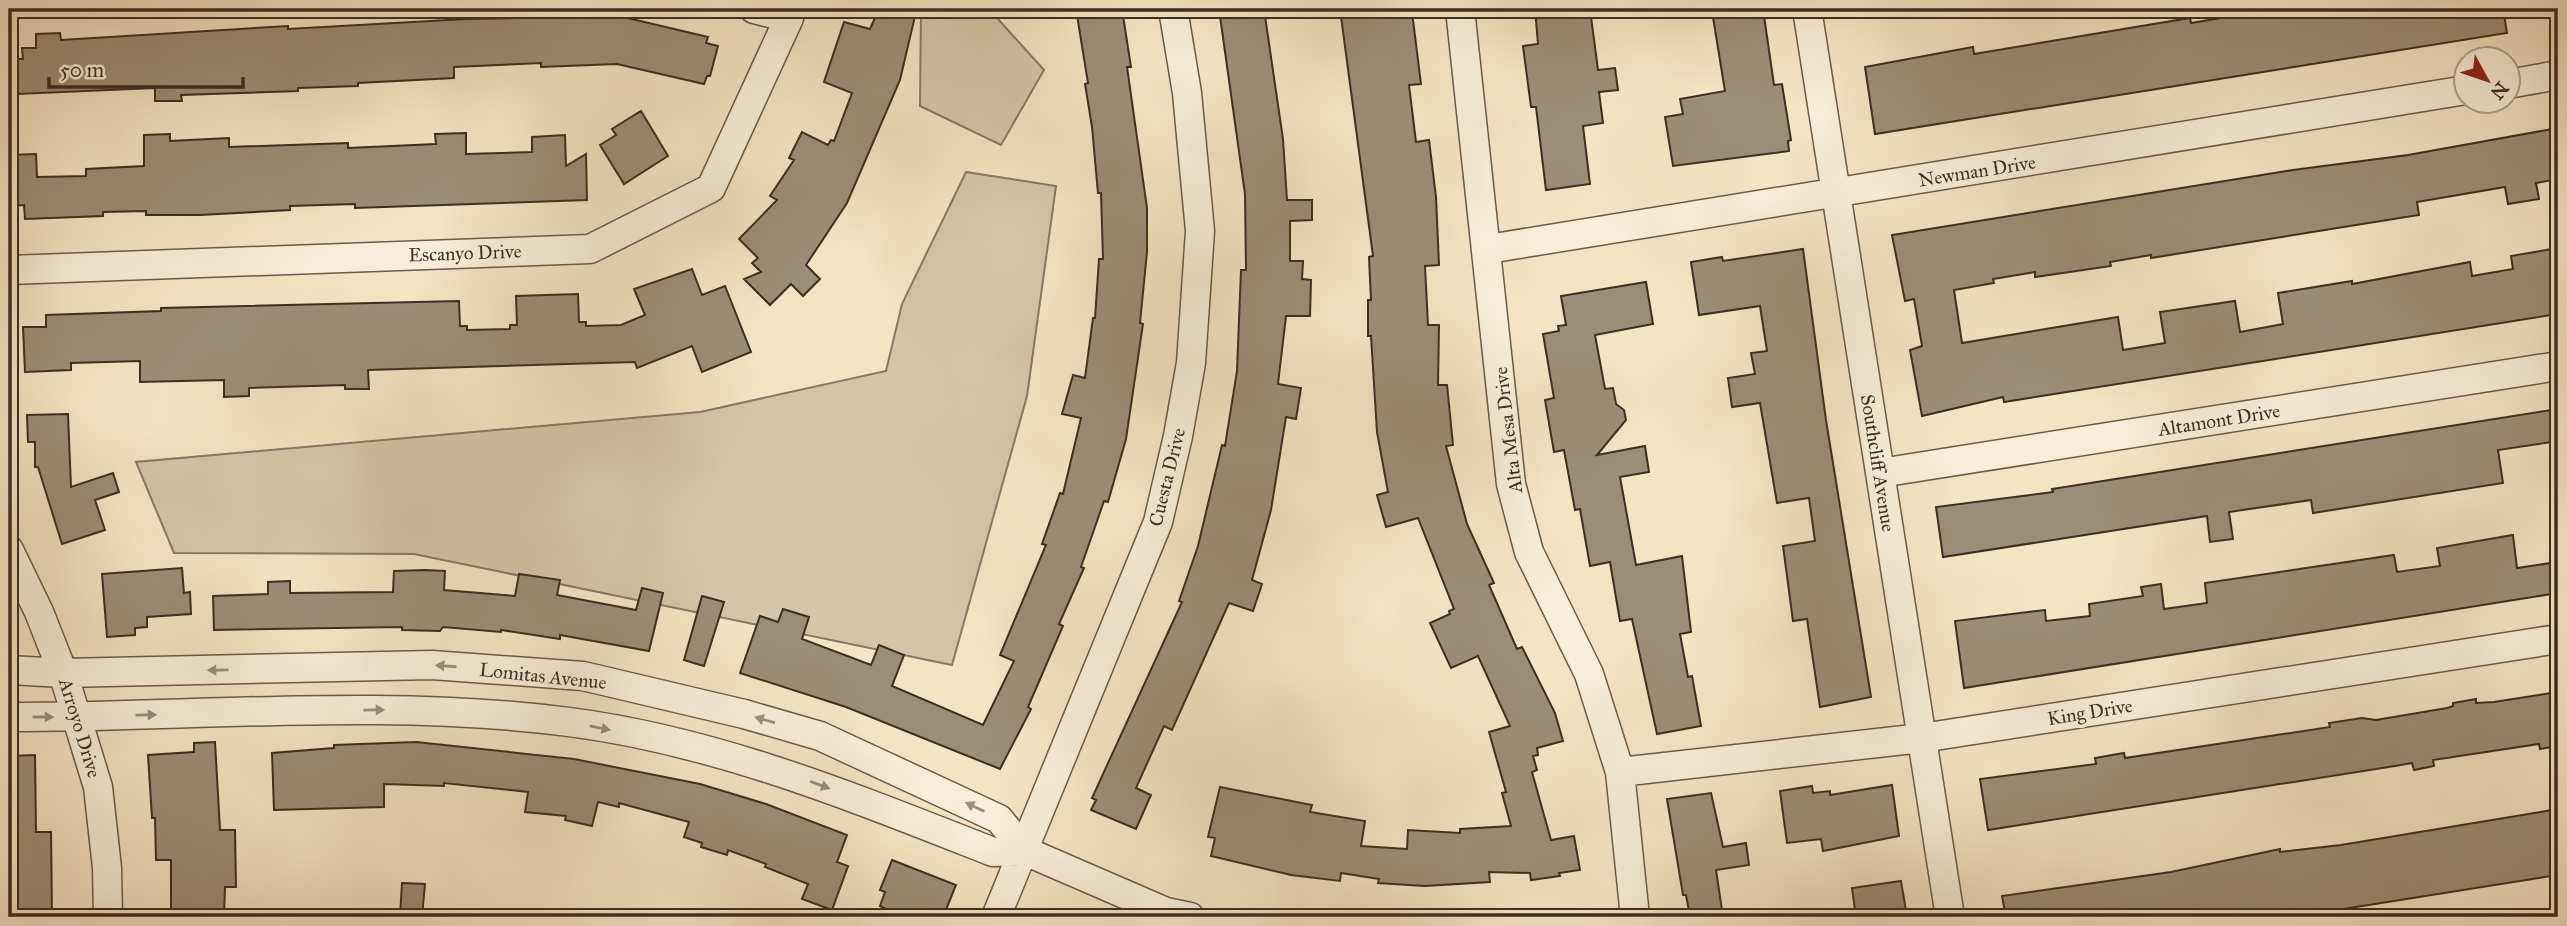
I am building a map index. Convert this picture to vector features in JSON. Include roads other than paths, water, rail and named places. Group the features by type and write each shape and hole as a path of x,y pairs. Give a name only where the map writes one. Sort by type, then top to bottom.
{"street":[{"path":"754,9 790,13"},
{"name":"Cuesta Drive","path":"996,917 1025,852 1158,523 1191,363 1199,230 1187,93 1173,9"},
{"name":"Alta Mesa Drive","path":"1460,9 1488,249 1511,484 1529,552 1589,674 1620,772 1635,917"},
{"name":"Southcliff Avenue","path":"1807,9 1950,917"},
{"name":"Escanyo Drive","path":"9,270 590,248 711,188 790,13"},
{"path":"2522,81 2558,75"},
{"name":"Newman Drive","path":"1488,249 2452,92"},
{"name":"Altamont Drive","path":"1880,473 2558,366"},
{"name":"Arroyo Drive","path":"9,550 39,612 63,673 98,787 107,867 108,917"},
{"name":"King Drive","path":"1620,772 1922,738 2558,639"},
{"name":"Lomitas Avenue","path":"9,670 63,673 432,665 583,676 744,713 820,736 885,763 999,819 1025,852"},
{"name":"Lomitas Avenue","path":"9,717 385,709 569,722 734,758 806,779 993,852 1025,852 1166,912 1190,917"}]}
